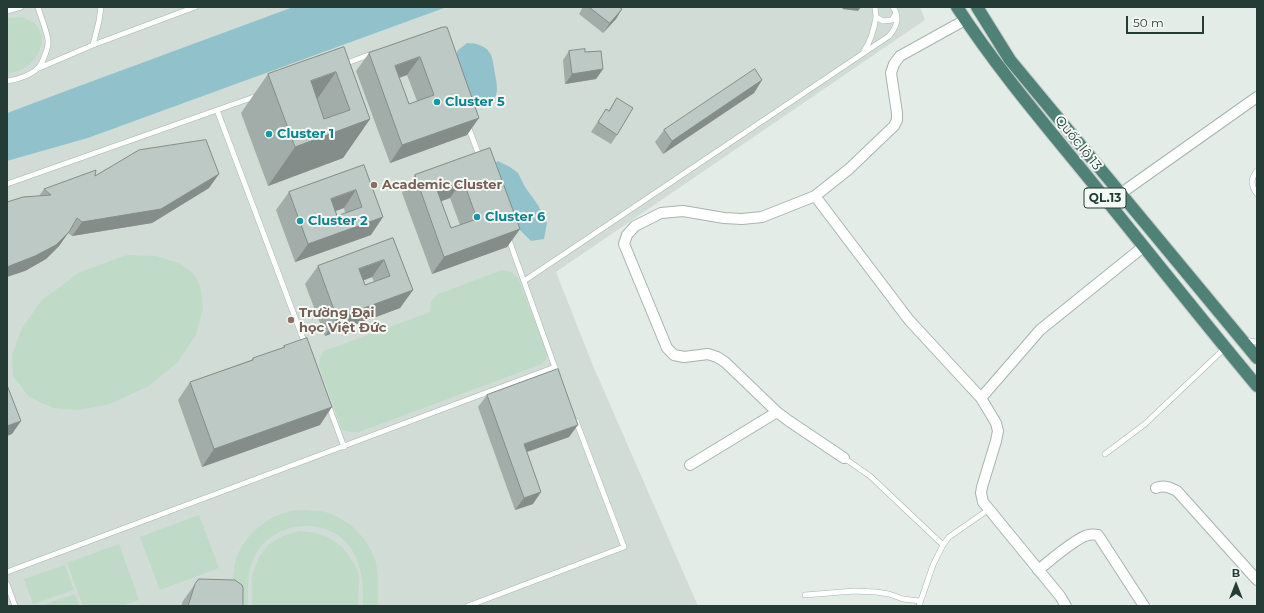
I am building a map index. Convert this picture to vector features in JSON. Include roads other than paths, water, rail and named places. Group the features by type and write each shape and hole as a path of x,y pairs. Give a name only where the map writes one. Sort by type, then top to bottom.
{"highway":[{"name":"Quốc lộ 13","path":"957,7 994,61 1257,386"},
{"name":"Quốc lộ 13","path":"977,7 1010,60 1257,358"}],"street":[{"path":"844,458 789,422 717,356 708,354 684,357 674,355 667,348 624,244 627,235 635,226 661,213 683,211 724,218 742,219 762,217 815,196 849,169 894,126 897,120 897,113 891,73 894,64 900,56 965,20"},
{"path":"1120,194 1257,97"},
{"path":"815,196 909,320 981,398 996,423 998,431 982,487 981,493 983,502 988,510 1060,596 1066,606"},
{"path":"981,398 1048,322 1143,247"},
{"path":"690,465 777,412"},
{"path":"1156,488 1162,486 1170,487 1176,491 1257,580"},
{"path":"1038,570 1079,540 1093,534 1098,535 1144,606"}],"lane":[{"path":"7,11 21,7"},
{"path":"38,7 48,42 39,68"},
{"path":"93,45 100,21 101,7"},
{"path":"7,81 15,80 93,45 195,7"},
{"path":"861,55 869,44 874,28 876,17 875,7"},
{"path":"524,281 889,36 895,30 897,21 896,12 893,7"},
{"path":"876,17 883,21 892,20 896,12"},
{"path":"337,66 381,50"},
{"path":"7,184 264,93"},
{"path":"217,110 308,352"},
{"path":"466,121 482,164"},
{"path":"1257,171 1253,177 1252,187 1257,194"},
{"path":"505,228 561,382"},
{"path":"1241,339 1257,342"},
{"path":"1105,454 1145,424 1225,348"},
{"path":"7,572 555,367"},
{"path":"324,396 344,447"},
{"path":"468,606 624,547 574,418"},
{"path":"844,458 870,476 943,545"},
{"path":"805,595 869,591 889,594 920,603 932,565 943,545 949,537 988,510"},
{"path":"7,584 15,606"}],"water":[{"path":"293,7 447,7 88,138 7,161 7,113"},
{"path":"467,43 478,44 484,47 492,57 497,93 495,98 488,106 474,103 457,61 457,51"},
{"path":"498,161 518,173 525,187 538,205 547,223 544,239 531,241 519,229 494,164"}],"place":[{"name":"Cluster 5","path":"437,102"},
{"name":"Cluster 1","path":"269,134"},
{"name":"Academic Cluster","path":"374,185"},
{"name":"Cluster 6","path":"477,217"},
{"name":"Cluster 2","path":"300,221"},
{"name":"Trường Đại học Việt Đức","path":"291,320"}]}
